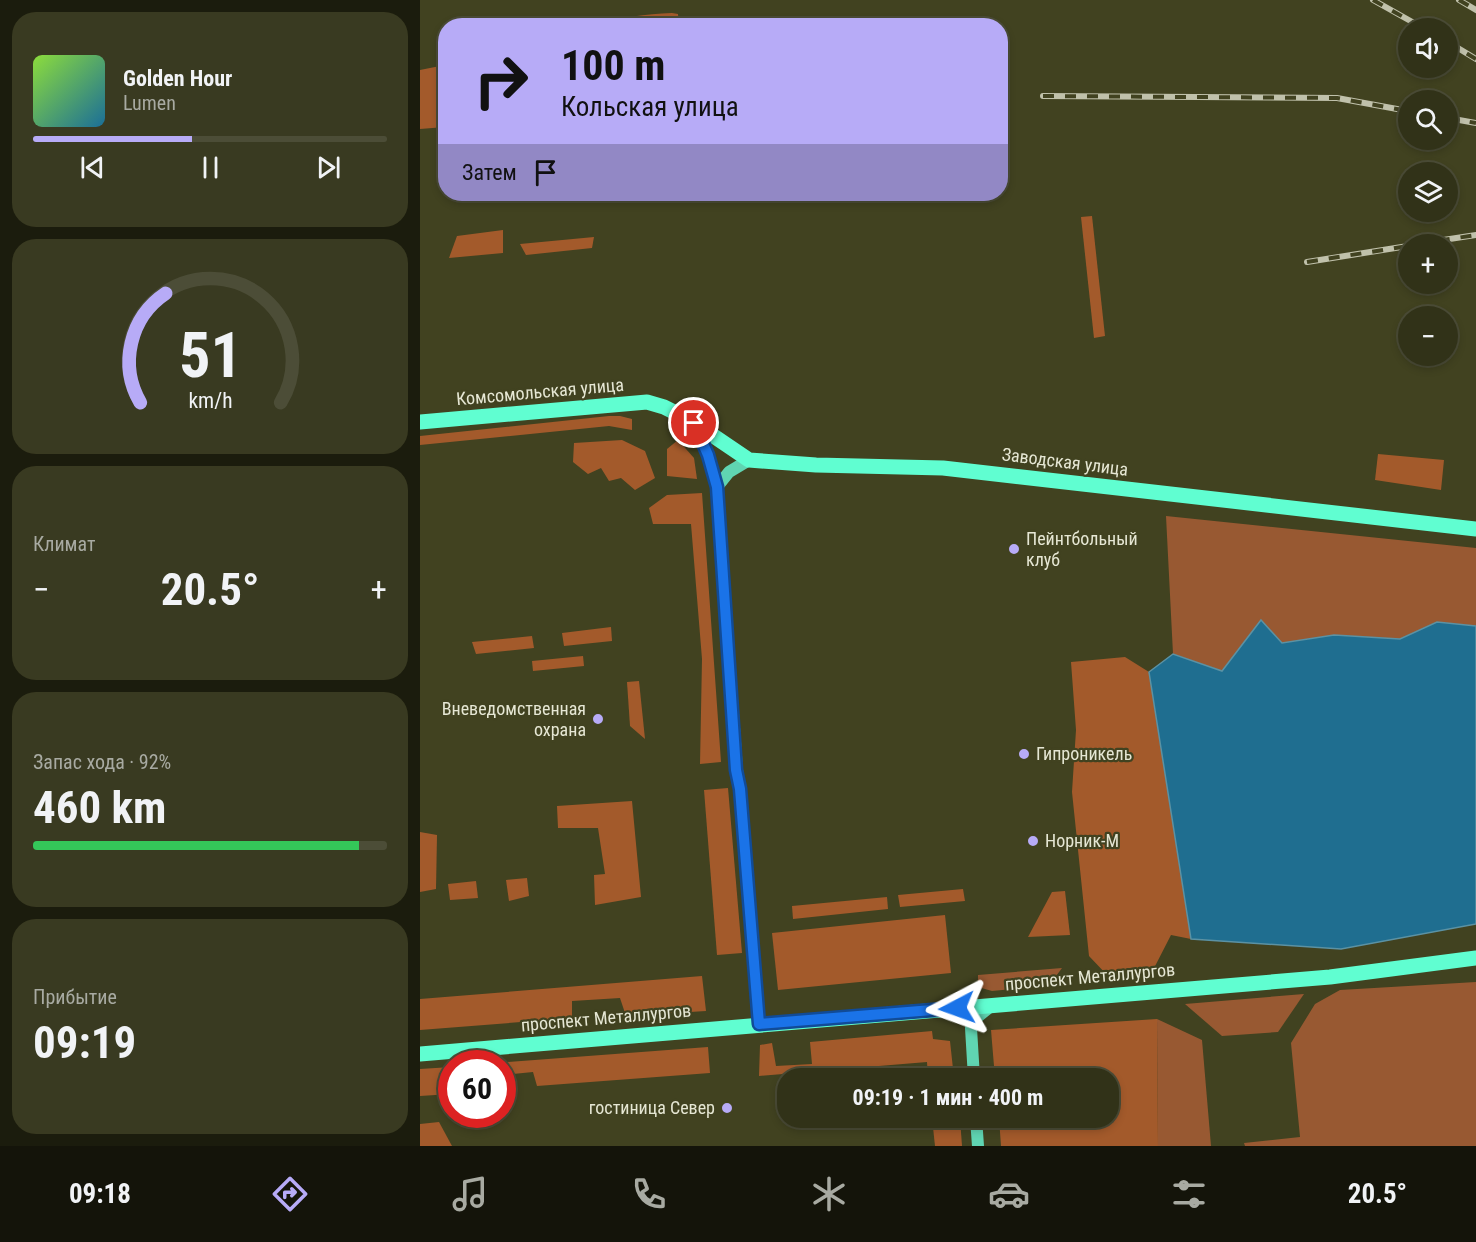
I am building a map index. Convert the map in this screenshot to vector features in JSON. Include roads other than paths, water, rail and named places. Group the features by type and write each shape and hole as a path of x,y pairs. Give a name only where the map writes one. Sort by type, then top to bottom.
{"main road":[{"name":"Комсомольская улица","path":"420,422 630,402 647,402 664,407"},
{"name":"Заводская улица","path":"664,407 694,423 749,460 816,465 943,468 1476,529"},
{"name":"проспект Металлургов","path":"420,1054 1330,977 1476,958"}],"street":[{"path":"694,423 708,455 717,487 736,770 741,800 759,1024"},
{"path":"717,487 729,472 749,460"},
{"path":"973,1068 971,1028 975,1018 992,1005"},
{"path":"944,1009 966,1019 971,1028"},
{"path":"977,1128 978,1146"}],"water":[{"path":"1261,620 1282,643 1334,635 1400,639 1437,622 1476,626 1476,924 1341,949 1191,939 1149,672 1173,654 1222,671"}],"railway":[{"path":"1373,0 1405,18"},
{"path":"1459,0 1476,10"},
{"path":"1458,48 1476,59"},
{"path":"1043,96 1337,98 1398,109"},
{"path":"1458,120 1476,123"},
{"path":"1458,238 1476,235"},
{"path":"1307,262 1398,248"}],"place":[{"name":"Пейнтбольный клуб","path":"1014,549"},
{"name":"Вневедомственная охрана","path":"598,719"},
{"name":"Гипроникель","path":"1024,754"},
{"name":"Норник-М","path":"1033,841"},
{"name":"гостиница Север","path":"727,1108"}]}
